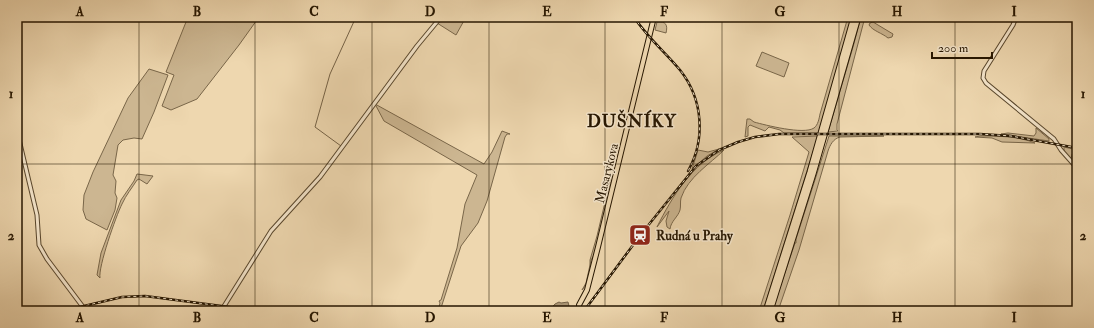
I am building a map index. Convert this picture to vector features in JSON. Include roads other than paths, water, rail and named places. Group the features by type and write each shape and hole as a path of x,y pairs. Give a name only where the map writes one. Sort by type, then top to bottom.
{"highway":[{"path":"766,311 820,138 854,17"},
{"path":"770,311 813,174 858,17"}],"main road":[{"name":"Masarykova","path":"580,311 579,304 588,286 654,17"}],"street":[{"path":"220,311 270,231 320,177 417,46 441,17"},
{"path":"1016,17 1013,25 984,71 983,78 986,83 1054,139 1061,150 1077,168"},
{"path":"17,132 36,215 39,245 47,259 86,311"}],"waterway":[{"path":"341,146 315,127 330,74 356,17"}],"railway":[{"path":"634,17 680,70 688,81 693,94 697,106 699,133 698,146 688,171"},
{"path":"584,311 642,233 696,166 719,150 738,142 755,137 779,134 980,134 1011,136 1077,148"},
{"path":"63,311 122,297 145,296 259,311"}],"place":[{"name":"Rudná u Prahy","path":"640,235"}],"district":[{"name":"DUŠNÍKY","path":"632,121"}]}
